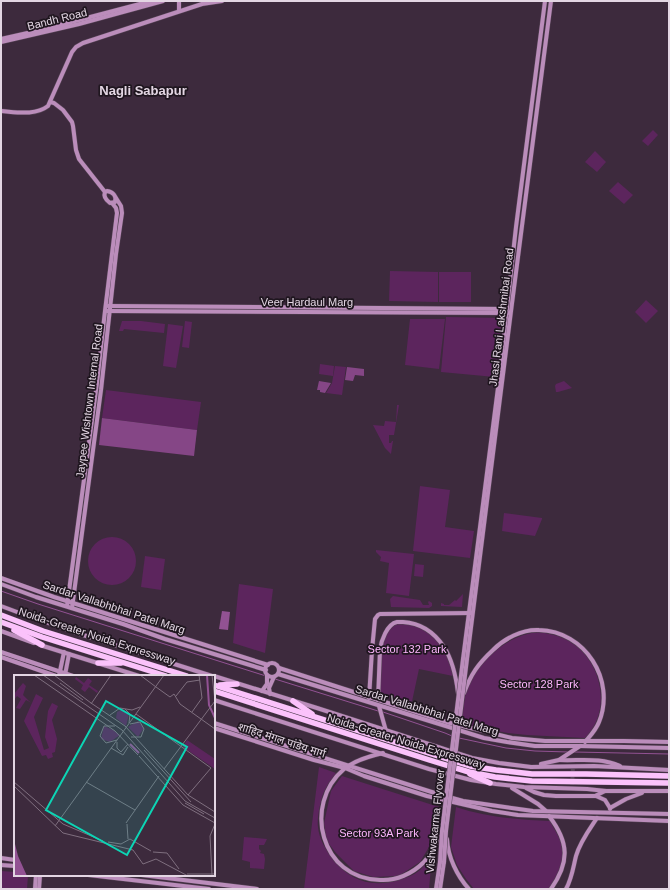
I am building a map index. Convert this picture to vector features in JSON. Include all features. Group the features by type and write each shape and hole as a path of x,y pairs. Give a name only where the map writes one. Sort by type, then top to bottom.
{"highway":[{"name":"Noida-Greater Noida Expressway","path":"1,615 43,631 184,675"},
{"name":"Noida-Greater Noida Expressway","path":"1,622 42,637 163,675"},
{"path":"8,625 17,632 42,645"},
{"path":"98,663 108,664 123,662"},
{"path":"215,687 237,684"},
{"name":"Noida-Greater Noida Expressway","path":"215,687 470,766 532,774 669,776"},
{"name":"Noida-Greater Noida Expressway","path":"215,687 439,763 495,778 532,781 669,783"},
{"path":"293,701 318,718"},
{"path":"461,770 490,783"}],"street":[{"name":"Bandh Road","path":"1,39 151,1"},
{"name":"Bandh Road","path":"1,42 79,24 164,1"},
{"path":"179,1 179,11"},
{"path":"1,112 35,112 48,106 72,52 80,44 202,4 222,1"},
{"name":"Jhasi Rani Lakshmibai Road","path":"470,635 471,613 503,380 516,227 545,1"},
{"name":"Jhasi Rani Lakshmibai Road","path":"508,311 551,1"},
{"name":"Jaypee Wishtown Internal Road","path":"50,102 54,103 70,118 73,126 77,155 104,192 105,198 116,208 117,213 107,308 101,390 70,605"},
{"path":"104,192 110,191 115,196 116,198 112,203"},
{"name":"Jaypee Wishtown Internal Road","path":"107,308 122,213 121,206 116,198"},
{"name":"Veer Hardaul Marg","path":"107,308 508,311"},
{"name":"Sardar Vallabhbhai Patel Marg","path":"1,578 70,605 267,668 273,663 279,668 327,682 369,698 450,723 512,738 545,741 669,742"},
{"name":"Sardar Vallabhbhai Patel Marg","path":"1,584 36,597 70,605"},
{"path":"1,606 77,633 210,675"},
{"path":"369,698 375,619 378,615 471,613"},
{"name":"Vishwakarma Flyover","path":"444,831 463,695 465,659 471,613"},
{"path":"378,700 380,646 392,625 397,622 417,625 428,630 437,638 453,665 458,700"},
{"path":"463,695 473,672 480,663 497,646 521,633 530,630 557,633 577,643 586,652 598,668 602,679 603,702 599,722 585,741 570,754 559,760 525,766"},
{"path":"1,631 9,635 136,675"},
{"name":"Vishwakarma Flyover","path":"440,889 444,831 458,700 470,635"},
{"path":"1,652 65,675 69,654"},
{"path":"60,674 64,652"},
{"path":"1,658 53,675"},
{"path":"262,691 267,684 267,668"},
{"path":"270,694 270,684 279,671 279,668"},
{"name":"Sardar Vallabhbhai Patel Marg","path":"267,675 272,677 276,675 477,736 507,742 535,746 669,748"},
{"path":"215,677 472,758 525,766 594,766 669,770"},
{"path":"215,700 471,780 524,787 606,791 669,791"},
{"path":"380,707 386,731"},
{"path":"215,723 492,811 507,814 669,821"},
{"name":"शाहिद मंगल पांडेय मार्ग","path":"215,728 314,760 345,768 364,776 426,796 463,803"},
{"path":"384,753 367,757 345,768 327,791 323,803 321,819 322,832 324,841 336,860 352,874 362,878 374,880 397,879 424,863 444,831"},
{"path":"570,754 573,763"},
{"path":"559,760 573,763 590,759 623,767"},
{"path":"508,786 538,804 546,811"},
{"path":"524,787 544,795 595,796 604,800 610,810"},
{"path":"572,791 572,796"},
{"path":"595,796 606,791"},
{"path":"610,810 626,798 647,791"},
{"path":"463,803 546,811 610,810 669,814"},
{"path":"550,816 563,840 564,854 564,862 561,873 551,889"},
{"path":"566,889 573,874 576,856 584,838 597,818"},
{"path":"444,831 454,866 469,889"},
{"path":"1,858 14,860"},
{"name":"Vishwakarma Flyover","path":"436,889 442,862"},
{"path":"1,865 14,866"},
{"path":"35,889 36,876"},
{"path":"39,889 40,876"},
{"path":"98,876 209,889"},
{"path":"150,876 257,889"}],"green space":[{"path":"653,130 658,135 648,146 642,141"},
{"path":"595,151 606,162 597,172 585,162"},
{"path":"618,182 633,195 624,204 609,191"},
{"path":"390,271 438,272 438,302 389,301"},
{"path":"439,272 471,272 471,302 439,302"},
{"path":"646,300 658,311 646,323 635,312"},
{"path":"446,317 502,318 495,377 441,372"},
{"path":"410,319 445,319 439,369 405,365"},
{"path":"122,321 141,321 165,324 164,333 124,329 123,331 119,331"},
{"path":"185,321 192,322 189,348 182,347"},
{"path":"168,324 183,326 176,368 163,366"},
{"path":"320,364 334,366 333,376 319,374"},
{"path":"335,366 346,367 342,395 326,393 332,383"},
{"path":"564,381 572,388 556,392 556,384"},
{"path":"106,390 201,402 197,430 102,418"},
{"path":"397,405 399,405 394,435 389,435 389,443 393,441 391,454 385,448 373,425 384,426 385,421 396,422"},
{"path":"420,486 450,490 445,527 474,531 470,558 413,551"},
{"path":"504,513 542,518 535,536 502,531"},
{"path":"107,537 117,537 129,544 136,556 136,566 129,578 117,585 107,585 99,581 92,574 88,566 88,556 92,548 99,541"},
{"path":"376,550 414,554 409,596 386,593 389,563 380,561 381,557"},
{"path":"145,556 165,559 161,590 141,587"},
{"path":"415,564 424,565 423,577 414,576"},
{"path":"239,584 273,589 265,653 233,643"},
{"path":"463,594 462,607 441,606 441,603 444,605 449,605"},
{"path":"393,596 420,600 423,605 429,605 429,601 432,603 432,606 429,608 391,607 390,599"},
{"name":"Sector 132 Park","path":"397,624 407,624 424,630 437,640 449,660 453,676 419,669 411,706 380,695 380,666 383,646 386,636"},
{"name":"Sector 128 Park","path":"538,632 559,636 577,647 587,657 595,670 601,699 599,713 594,726 585,738 508,733 462,725 464,700 469,685 475,673 483,663 492,653 503,645 526,634"},
{"path":"319,767 336,773 322,796 318,823 320,836 330,856 340,867 354,877 370,883 379,883 410,876 420,870 432,856 429,889 304,889"},
{"name":"Sector 93A Park","path":"342,776 439,807 435,837 420,862 399,876 373,877 354,871 336,853 326,840 324,823 331,791"},
{"path":"456,807 502,817 550,821 561,841 563,858 556,880 548,889 474,889 457,865 451,847"},
{"path":"244,837 267,839 264,845 259,845 259,849 261,851 260,853 264,854 264,869 250,868 250,862 242,860"},
{"path":"1,871 14,872 14,876 28,876 27,889 1,889"}],"shaded area":[{"path":"347,367 364,369 364,376 355,375 353,381 345,380"},
{"path":"319,381 331,383 325,393 317,390"},
{"path":"102,418 197,430 194,456 99,445"},
{"path":"222,611 230,612 228,630 219,629"}],"waterway":[{"path":"1,591 266,676"},
{"path":"275,679 378,711"},
{"path":"383,712 452,736"},
{"path":"459,738 506,748 568,752"},
{"path":"574,752 669,754"}],"tunnel":[{"path":"572,791 573,764"}],"district":[{"name":"Nagli Sabapur","path":"143,90"}]}
